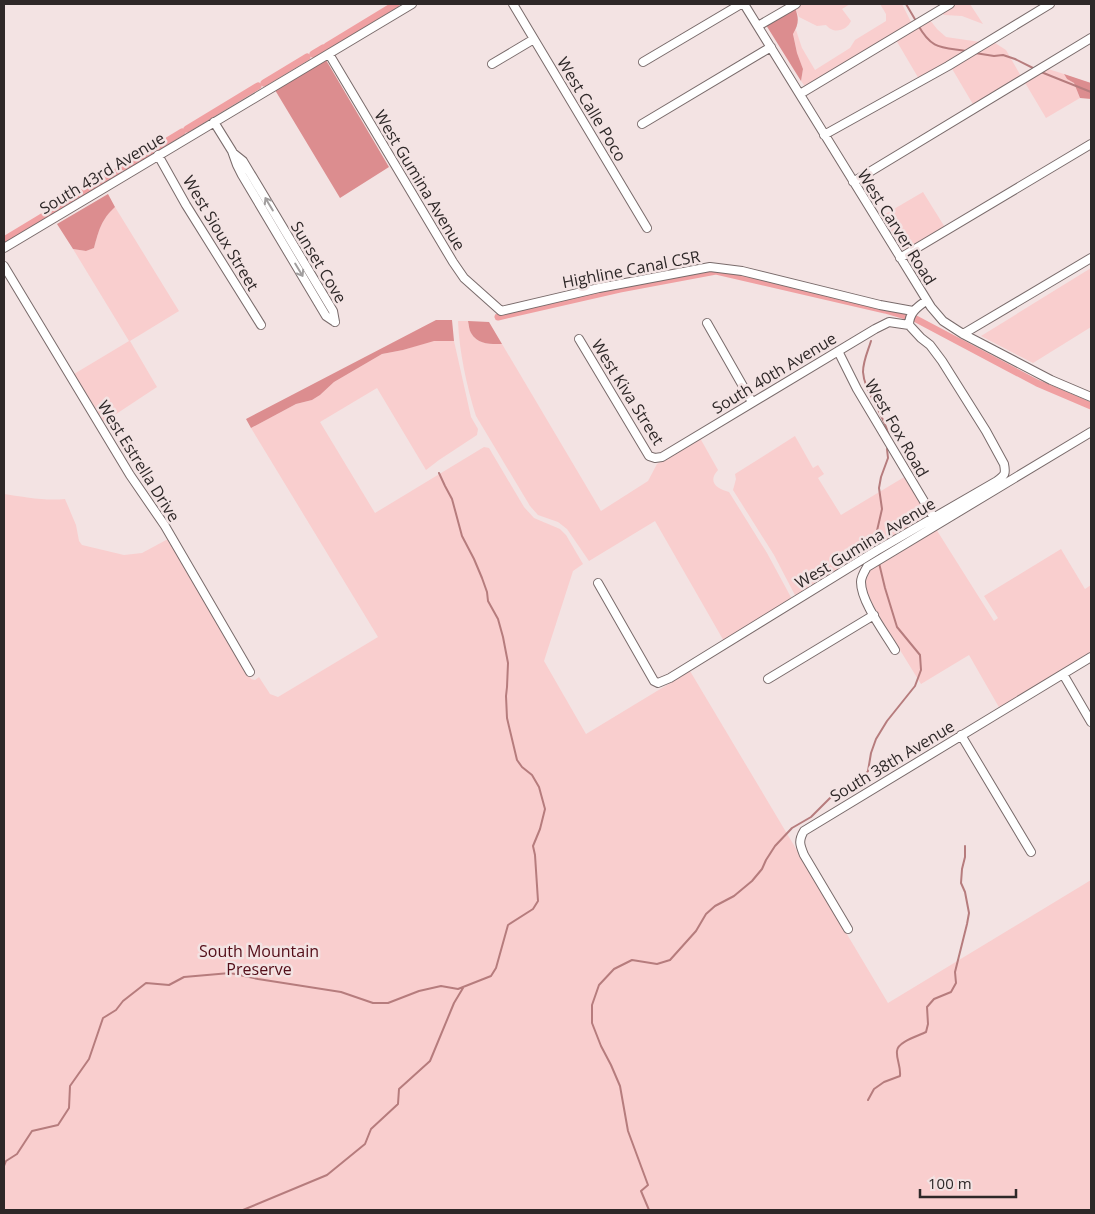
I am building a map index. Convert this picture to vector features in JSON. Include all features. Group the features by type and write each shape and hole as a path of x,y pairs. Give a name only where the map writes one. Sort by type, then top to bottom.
{"street":[{"name":"South 43rd Avenue","path":"4,248 412,4"},
{"name":"West Calle Poco","path":"513,4 647,228"},
{"path":"643,62 743,4"},
{"name":"West Carver Road","path":"743,4 926,301 943,321 963,334 1044,376 1091,397"},
{"path":"758,26 796,4"},
{"path":"800,94 950,4"},
{"path":"824,135 948,66 1050,4"},
{"path":"853,182 1091,38"},
{"path":"492,64 534,39"},
{"path":"642,124 771,47"},
{"name":"West Gumina Avenue","path":"329,54 453,262 464,278 501,311"},
{"path":"214,122 232,151"},
{"path":"900,258 1091,144"},
{"name":"Sunset Cove","path":"232,151 243,161 333,311 335,322 326,316 242,175 232,151"},
{"name":"West Sioux Street","path":"158,156 186,205 261,325"},
{"path":"963,334 1091,258"},
{"name":"West Estrella Drive","path":"4,266 130,475 165,526 250,672"},
{"name":"Highline Canal CSR","path":"501,311 598,288 710,267 742,271 880,305 913,311"},
{"path":"909,322 913,311 926,301"},
{"name":"South 40th Avenue","path":"655,458 662,456 889,322 909,322"},
{"name":"West Gumina Avenue","path":"598,583 654,681 658,683 663,682 876,551 1004,476 1004,464 986,431 942,361 909,322"},
{"path":"707,323 752,402"},
{"name":"West Kiva Street","path":"578,339 649,456 655,458"},
{"name":"West Fox Road","path":"838,351 857,389 934,518"},
{"path":"896,650 868,606 862,591 861,580 867,567 1091,432"},
{"path":"768,679 874,615"},
{"name":"South 38th Avenue","path":"848,930 804,855 800,845 800,838 804,831 1091,657"},
{"path":"1063,674 1091,722"},
{"path":"961,735 1031,852"}],"green space":[{"path":"802,4 850,4 842,9 851,21 841,30 832,30 826,25 817,26 799,17 795,8"},
{"path":"880,4 902,4 912,24 806,88 801,81 803,69 793,33 796,30 802,48 815,70 850,48 855,40 886,21 886,14"},
{"path":"953,4 970,4 983,24 962,16 944,15 941,12"},
{"path":"930,20 946,37 980,42 949,63 919,79 896,40"},
{"path":"995,43 1006,50 1022,78 974,106 951,67"},
{"path":"1045,68 1064,74 1067,79 1074,83 1080,98 1046,118 1024,81"},
{"path":"923,192 946,229 905,252 882,216"},
{"path":"115,207 179,311 130,341 157,387 104,422 74,374 129,341 73,249 86,251 94,248 104,221"},
{"path":"1091,268 1091,327 1033,363 981,336"},
{"path":"458,321 468,321 469,329 477,340 489,344 502,344 601,511 648,481 657,464 700,438 718,470 713,481 717,487 729,492 767,553 793,601 725,643 655,521 589,561 567,529 558,522 538,515 530,506 476,416 464,369"},
{"name":"South Mountain Preserve","path":"434,340 454,341 471,417 478,429 477,435 426,470 377,388 320,422 375,513 484,447 489,448 524,507 534,518 560,529 566,535 583,564 573,571 544,661 586,734 690,671 888,1003 1091,880 1091,1210 4,1210 4,494 42,499 65,499 82,545 124,555 142,553 168,539 251,679 255,680 259,677 270,694 278,697 378,637 251,428 296,404 312,400 334,382 382,354 403,350"},
{"path":"795,436 813,468 818,465 824,474 818,478 841,515 906,476 925,507 922,521 797,599 774,555 733,490 736,479 735,474"},
{"path":"936,529 994,621 998,618 984,596 1061,549 1085,589 1091,585 1091,653 1000,709 969,655 921,684 877,613 866,592 866,580 870,569"}],"shaded area":[{"path":"795,8 798,21 793,34 803,69 801,81 766,25"},
{"path":"326,60 389,167 340,198 275,90"},
{"path":"1064,74 1091,83 1091,99 1080,98 1074,83 1067,79"},
{"path":"108,194 115,207 104,221 94,248 86,251 73,249 57,224"},
{"path":"436,320 452,320 454,341 434,341 382,354 334,382 312,400 296,404 251,428 246,419"},
{"path":"468,321 489,322 502,344 485,343 477,340 470,332"}],"waterway":[{"path":"327,46 396,4"},
{"path":"906,4 916,21"},
{"path":"918,25 928,39 938,46 966,51"},
{"path":"313,54 323,48"},
{"path":"975,53 994,56 1003,55 1035,69"},
{"path":"264,83 307,57"},
{"path":"1041,72 1091,92"},
{"path":"187,129 258,86"},
{"path":"124,167 182,132"},
{"path":"4,240 118,171"},
{"path":"498,317 620,289 716,271 885,310 916,319 1037,383 1091,406"},
{"path":"871,341 864,364 864,378 890,438"},
{"path":"876,548 876,535 882,509 879,488 888,458 887,449"},
{"path":"4,1166 6,1161 17,1154 32,1131 58,1125 69,1108 70,1086 89,1059 103,1018 116,1010 123,1001 146,983 169,985 184,977 230,973 341,992 373,1003 388,1003 419,991 441,986 458,989 491,976 496,968 508,925 533,909 538,901 533,846 545,809 539,787 532,775 517,760 507,718 508,663 498,619 488,601 482,578 462,536 452,499 439,473"},
{"path":"649,1210 641,1191 648,1185 628,1131 620,1086 592,1023 592,1005 599,985 614,969 632,960 657,964 670,960 696,931 706,914 715,906 734,896 752,881 762,869 775,846 792,828 811,817 835,793 854,787 868,771 876,739 887,721 915,686 921,670 920,655 897,627 879,563"},
{"path":"868,1100 874,1089 884,1082 900,1076 898,1048 904,1042 926,1032 928,1024 927,1007 934,999 951,992 956,983 955,972 969,913 965,892 961,883 965,846"},
{"path":"243,1210 327,1175 365,1144 371,1129 398,1104 399,1089 430,1061 454,1003 463,988"}]}
